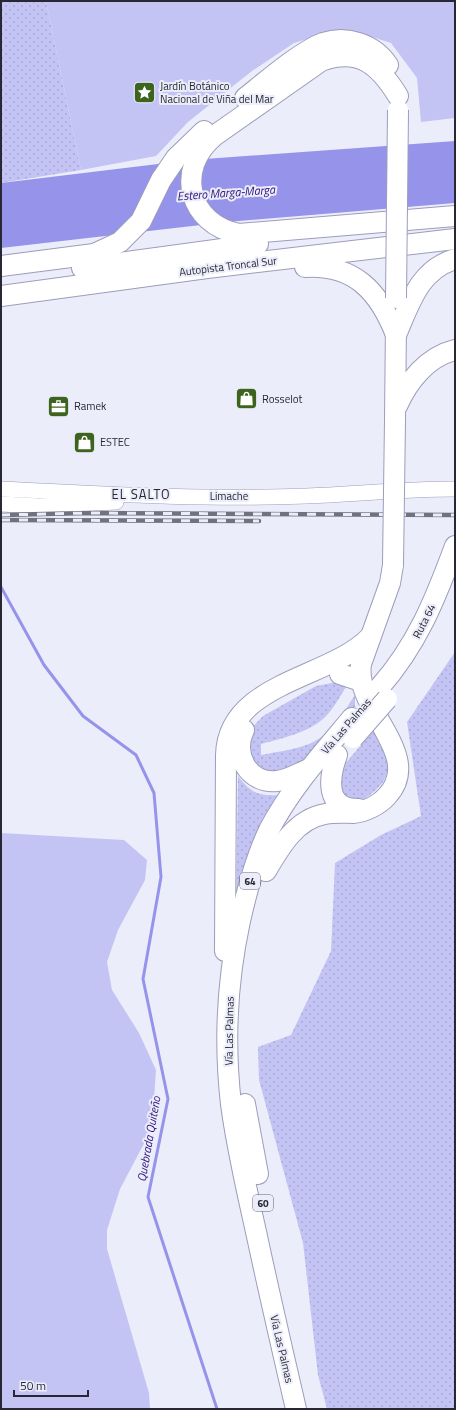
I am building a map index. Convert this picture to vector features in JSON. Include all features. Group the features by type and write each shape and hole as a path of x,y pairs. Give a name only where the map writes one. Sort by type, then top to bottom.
{"highway":[{"path":"1,266 94,254 120,242 135,229 141,221 154,193 168,169 195,138 306,53 322,44 331,41 350,41 367,46 382,56 392,71 397,88 398,103 396,414 393,565 390,583 370,637 372,683 368,701 391,743 398,766 398,776 393,789 385,798 369,808 355,813 325,814 305,822 291,834 266,871"},
{"path":"398,103 386,76 373,65 357,58 339,56 321,61 221,131 202,148 194,162 191,179 193,196 204,216 222,230 239,234 257,234 455,216"},
{"name":"Autopista Troncal Sur","path":"1,279 261,243 455,222"},
{"name":"Autopista Troncal Sur","path":"1,296 207,268 455,239"},
{"path":"396,335 420,283 438,266 455,259"},
{"path":"1,300 73,295 272,270 328,267 353,276 366,286 390,320 396,335"},
{"path":"396,414 407,386 421,369 436,358 455,350"},
{"name":"Ruta 64","path":"372,683 408,674 426,647 450,584 455,546"},
{"path":"228,1007 225,916 226,755 230,732 244,712 270,692 296,678 343,658 358,649 370,637"},
{"path":"309,769 276,781 269,781 256,776 246,767 240,756 238,744 245,726 260,711 310,682 340,674 372,683"},
{"name":"Vía Las Palmas","path":"296,1409 280,1342 234,1127 228,1061 228,1007 238,929 255,863 277,815 309,769 352,718 372,683"},
{"name":"Vía Las Palmas","path":"308,1409 280,1283 252,1144 242,1080 241,1017 246,965 254,917 266,871 281,835 292,814 311,787 352,738 372,683"},
{"path":"337,755 331,777 333,794 345,806 356,809 369,808"}],"main road":[{"name":"Limache","path":"1,489 151,497 307,496 365,492 455,489"},
{"name":"Limache","path":"307,496 364,500 455,499"},
{"name":"Limache","path":"1,504 40,506 93,505 151,497"}],"shaded area":[{"path":"1,1 46,1 81,170 1,183"},
{"name":"Jardín Botánico Nacional de Viña del Mar","path":"46,1 455,1 455,118 421,122 417,78 391,43 363,34 330,32 294,43 252,71 188,122 156,156 81,170"},
{"path":"455,652 455,1409 327,1409 318,1375 303,1243 259,1080 258,1047 291,1035 331,951 335,863 381,835 421,816 407,722"},
{"path":"337,682 345,683 346,687 331,711 321,720 297,734 261,744 261,755 297,748 317,740 330,730 355,695 355,707 320,750 283,775 252,766 248,732 263,716 316,686"},
{"path":"373,731 383,750 388,769 379,786 369,796 358,802 346,798 339,792 337,778 344,765"},
{"path":"238,776 247,787 256,793 281,795 236,918"},
{"path":"1,833 124,840 147,860 145,880 118,930 107,962 112,990 139,1033 156,1070 153,1114 148,1136 120,1189 107,1230 107,1249 149,1393 150,1409 1,1409"}],"water":[{"name":"Estero Marga-Marga","path":"455,141 455,203 227,222 1,248 1,183 191,160"}],"waterway":[{"name":"Quebrada Quiteño","path":"1,587 44,665 83,716 136,755 154,793 161,877 143,979 168,1099 148,1197 217,1409"}],"railway":[{"path":"1,515 88,513 455,515"},
{"path":"1,520 259,521"}],"place":[{"name":"Jardín Botánico Nacional de Viña del Mar","path":"145,92"},
{"name":"Rosselot","path":"246,399"},
{"name":"Ramek","path":"59,406"},
{"name":"ESTEC","path":"84,442"}],"district":[{"name":"EL SALTO","path":"141,494"}]}
